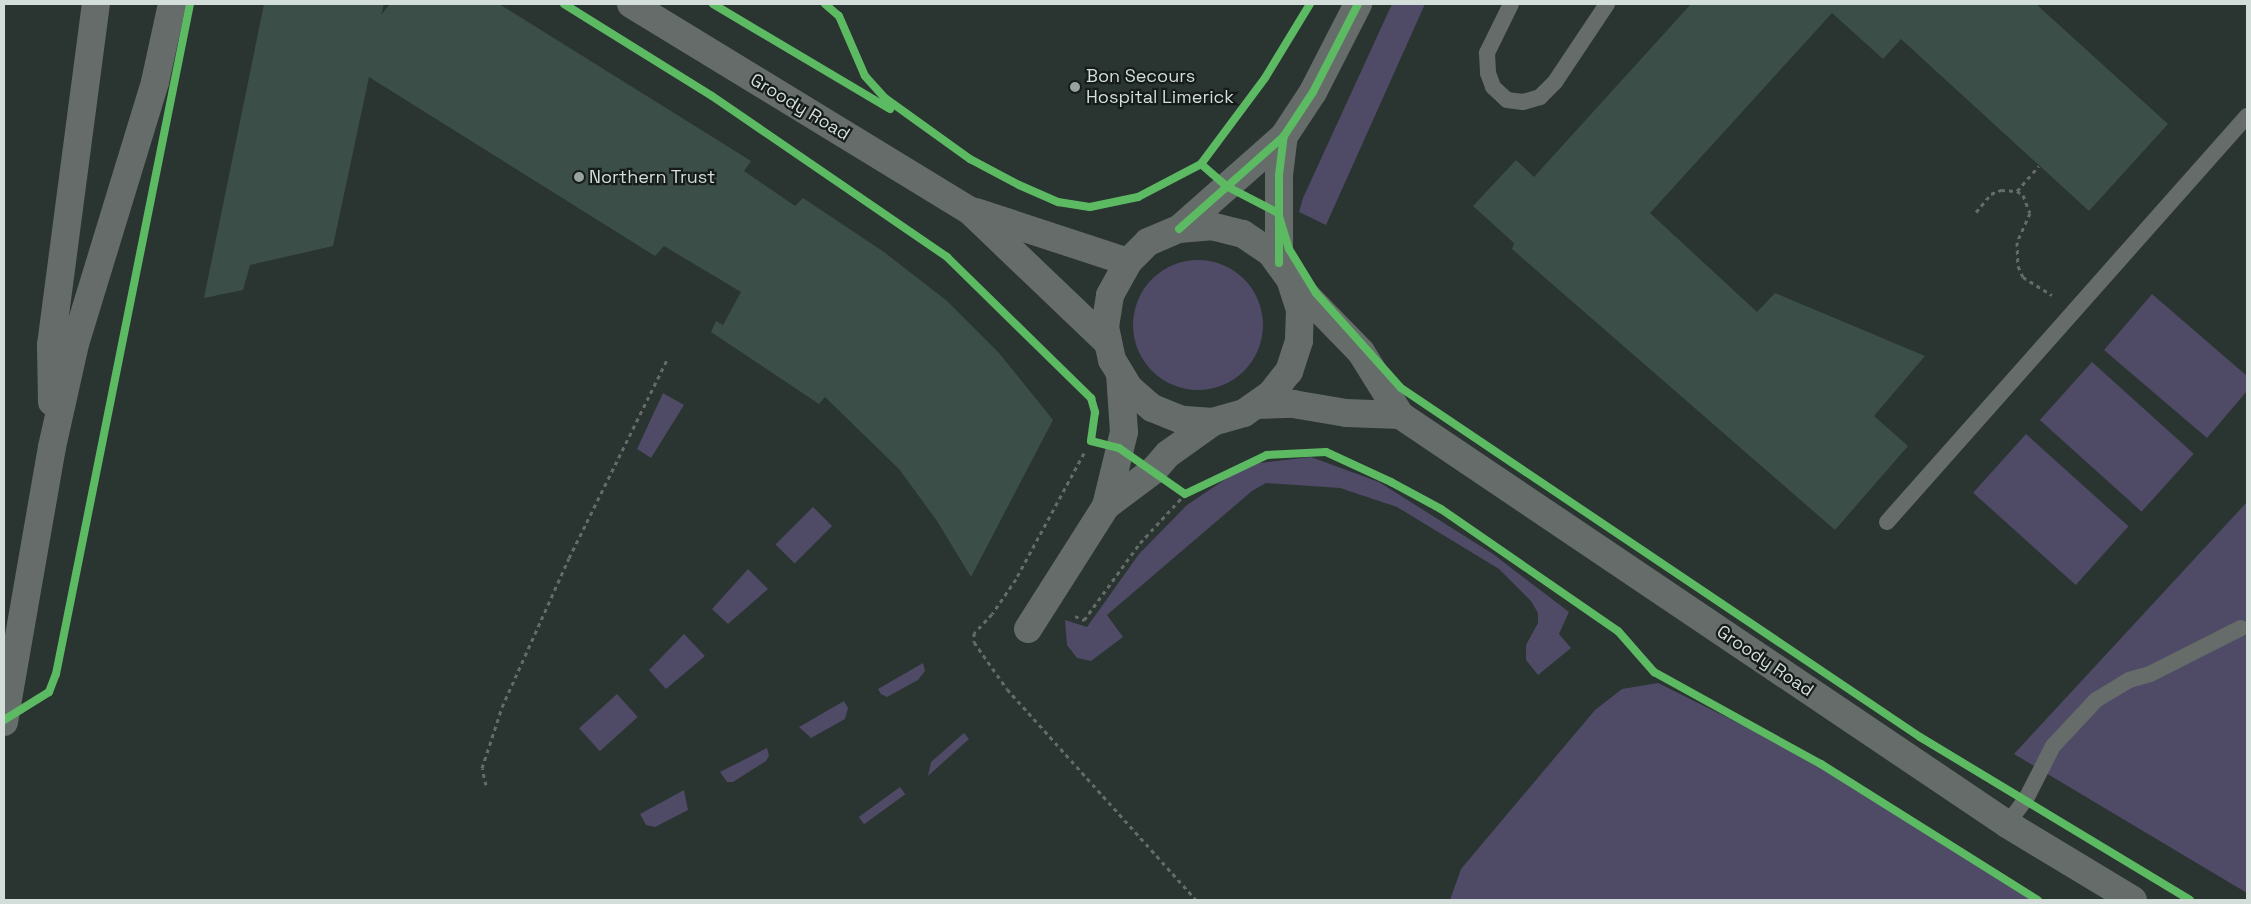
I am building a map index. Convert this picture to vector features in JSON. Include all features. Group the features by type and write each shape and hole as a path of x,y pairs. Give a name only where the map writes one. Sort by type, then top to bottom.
{"street":[{"path":"52,448 51,345 96,4"},
{"path":"4,722 52,448 76,344 155,82 172,4"},
{"name":"Groody Road","path":"631,4 969,210"},
{"path":"1179,229 1284,136 1313,92 1358,4"},
{"path":"1106,506 1161,476 1168,454 1214,422 1244,413 1256,405 1271,394 1289,371 1299,341 1300,310 1284,271 1278,203 1284,136"},
{"path":"969,210 1128,262"},
{"path":"969,210 1108,343"},
{"path":"1214,422 1182,420 1152,408 1129,388 1112,360 1105,327 1110,294 1128,262 1148,242 1179,229 1211,226 1243,234 1271,253 1284,271 1361,352 1400,415"},
{"path":"1028,629 1106,506 1124,432 1120,374"},
{"path":"1256,405 1293,404 1346,413 1400,415"},
{"name":"Groody Road","path":"1400,415 2007,824 2133,900"}],"lane":[{"path":"1511,4 1487,53 1488,73 1493,87 1507,100 1523,102 1540,98 1555,82 1607,4"},
{"path":"1887,522 2247,116"},
{"path":"2007,824 2026,799 2054,746 2096,700 2129,680 2150,674 2241,628"}],"path":[{"path":"2017,191 2039,166"},
{"path":"1976,212 1991,194 2001,190 2017,191 2027,202 2030,213 2017,242 2018,266 2023,277 2052,295 2039,332 2048,341"},
{"path":"486,786 482,768 502,707 569,558 667,360"},
{"path":"1119,448 1091,441 1016,579 992,614 974,632 974,642 1007,689 1196,900"},
{"path":"1161,476 1184,494 1193,490"}],"shaded area":[{"path":"1392,4 1425,4 1326,225 1299,212 1303,198"},
{"path":"1198,260 1211,261 1223,265 1244,279 1258,300 1262,312 1262,338 1258,350 1244,371 1223,385 1211,389 1198,390 1185,389 1173,385 1152,371 1138,350 1134,338 1133,325 1134,312 1138,300 1152,279 1173,265 1185,261"},
{"path":"2152,294 2247,376 2247,391 2207,438 2104,350"},
{"path":"2092,362 2194,454 2142,512 2040,420"},
{"path":"663,393 684,405 651,458 637,449"},
{"path":"2026,434 2129,526 2076,585 1973,493"},
{"path":"1311,457 1379,482 1493,554 1569,612 1559,634 1571,648 1538,675 1526,660 1526,645 1538,623 1538,613 1531,601 1499,569 1397,507 1340,488 1266,483 1252,491 1107,615 1123,637 1091,661 1077,658 1067,645 1065,620 1087,627 1139,554 1187,505 1236,472 1260,463"},
{"path":"2247,502 2247,893 2014,754"},
{"path":"813,507 832,526 795,564 776,544"},
{"path":"748,569 768,589 728,624 712,609"},
{"path":"684,634 705,656 666,689 649,670"},
{"path":"923,663 925,671 918,680 887,697 881,694 878,689"},
{"path":"1658,683 1821,764 2038,900 1450,900 1461,869 1595,710 1622,689"},
{"path":"617,694 638,717 600,751 579,728"},
{"path":"844,701 848,708 845,719 811,738 799,727"},
{"path":"964,733 969,739 928,776 931,762"},
{"path":"767,748 769,756 766,761 733,782 727,782 720,772"},
{"path":"900,787 905,794 864,824 859,817"},
{"path":"684,790 688,810 655,827 646,825 640,814"}],"building":[{"path":"264,4 384,4 381,15 390,4 499,4 751,161 744,171 795,206 803,198 884,252 947,301 999,353 1053,420 971,577 937,521 899,469 825,397 819,404 711,332 716,321 723,325 741,292 664,246 655,256 369,77 333,246 250,265 243,290 204,298"},
{"path":"1691,4 2036,4 2168,124 2089,211 1901,39 1883,59 1832,13 1650,213 1757,312 1775,293 1925,356 1874,416 1908,446 1835,530 1512,249 1514,243 1473,206 1516,160 1534,177"}],"cycle path":[{"path":"4,720 49,692 56,674 190,4"},
{"path":"564,4 712,96 947,257 1091,398 1095,412 1091,441 1119,448 1185,494 1267,455 1326,452 1391,482 1441,509 1618,631 1654,672 1821,764 2038,900"},
{"path":"713,4 890,109"},
{"path":"825,4 839,16 865,76 885,98 970,159 1019,185 1058,202 1090,207 1138,197 1201,164 1226,186 1278,213 1289,249 1316,293 1401,388 1920,737 2190,900"},
{"path":"1201,164 1265,78 1310,4"},
{"path":"1179,229 1284,136 1313,92 1358,4"},
{"path":"1279,263 1279,175 1284,136"}],"place":[{"name":"Bon Secours Hospital Limerick","path":"1075,87"},
{"name":"Northern Trust","path":"579,177"}]}
